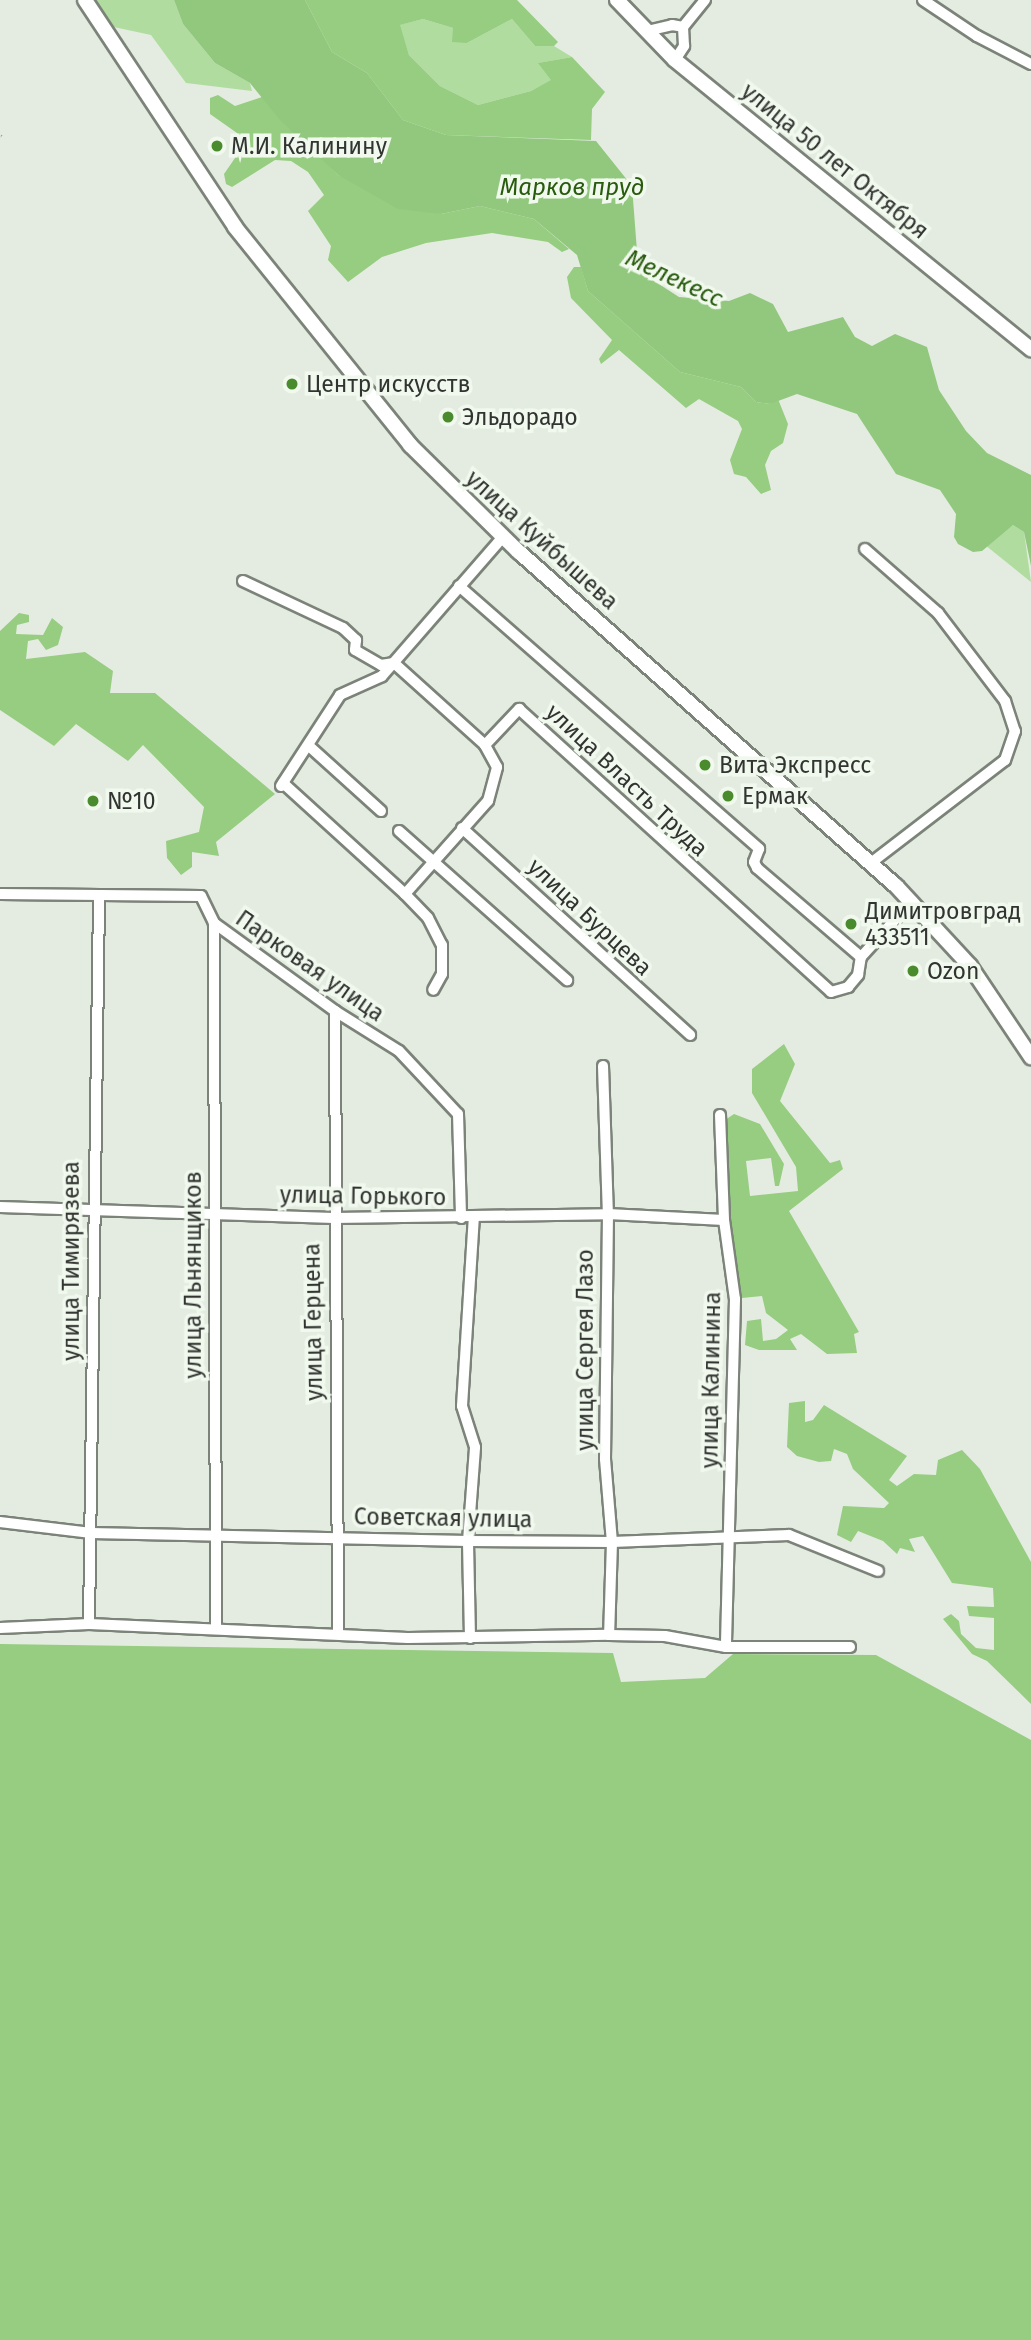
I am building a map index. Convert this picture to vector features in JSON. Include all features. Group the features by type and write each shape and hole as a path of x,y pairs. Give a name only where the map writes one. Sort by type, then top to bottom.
{"main road":[{"name":"улица Куйбышева","path":"85,0 234,227 410,445 503,537 912,901 970,966 1031,1057"},
{"name":"улица 50 лет Октября","path":"617,0 675,60 1031,349"}],"street":[{"path":"675,60 684,46 683,27 705,0"},
{"path":"923,0 977,36 1031,64"},
{"path":"646,31 672,24 683,27"},
{"path":"433,990 442,974 442,945 428,918 405,894 281,786 340,695 382,676 503,537"},
{"path":"865,549 938,613 1005,701 1015,731 1005,760 871,863"},
{"path":"243,581 343,628 356,640 355,650 382,665 394,663"},
{"name":"улица Власть Труда","path":"459,586 759,849 754,862 757,868 861,957 858,975 848,988 831,992 519,709 485,745"},
{"path":"394,663 485,745 497,766 496,785 488,801 405,894"},
{"path":"309,746 381,811"},
{"name":"улица Бурцева","path":"462,828 690,1035"},
{"path":"400,831 567,980"},
{"name":"Парковая улица","path":"0,894 99,898 201,896 214,923 335,1011 411,1061 458,1114 461,1218"},
{"name":"улица Тимирязева","path":"89,1624 91,1210 99,898"},
{"path":"861,957 912,901"},
{"name":"улица Льнянщиков","path":"214,923 216,1627"},
{"name":"улица Герцена","path":"335,1011 338,1632"},
{"name":"улица Сергея Лазо","path":"603,1066 607,1214 605,1458 612,1542 609,1635"},
{"name":"улица Калинина","path":"720,1115 724,1220 735,1299 731,1538 726,1647"},
{"name":"улица Горького","path":"0,1206 334,1218 607,1214 724,1220"},
{"path":"470,1638 468,1541 475,1447 462,1406 474,1217"},
{"name":"Советская улица","path":"0,1522 91,1533 468,1541 612,1542 789,1535 878,1571"},
{"path":"0,1628 89,1624 470,1638 665,1636 726,1647 850,1647"}],"shaded area":[{"path":"91,0 174,0 183,24 215,63 250,83 252,91 186,83 151,35 109,26"},
{"path":"305,0 517,0 558,42 554,46 535,46 512,19 467,43 452,42 453,28 423,19 400,25 409,55 440,86 478,105 531,91 551,80 538,63 572,57 605,92 592,109 591,140 446,135 403,120 367,73 332,52"},
{"path":"423,19 453,28 467,43 512,19 535,46 554,46 572,57 539,63 552,80 531,91 478,105 440,86 409,55 399,25"},
{"path":"218,95 235,106 262,97 338,175 441,214 480,206 534,219 569,249 562,252 548,242 492,233 426,243 382,257 348,282 328,260 331,246 308,211 324,195 308,172 291,161 275,160 232,187 226,184 224,174 244,145 237,133 210,114 210,98"},
{"path":"574,267 581,267 588,291 680,372 741,387 756,402 770,404 778,399 788,424 783,443 771,451 765,465 771,490 761,494 746,477 734,474 730,460 742,429 738,421 699,399 686,408 619,350 601,364 599,359 612,340 571,298 567,277"},
{"path":"1013,525 1024,532 1031,582 985,545"},
{"path":"19,613 29,615 29,622 17,625 16,634 43,635 52,618 63,627 58,645 46,650 38,639 28,641 26,659 85,652 113,671 110,693 155,693 275,794 216,842 219,856 192,852 192,867 181,875 167,858 166,841 199,832 204,807 143,745 128,761 76,724 54,746 0,710 0,631"},
{"path":"784,1044 795,1064 780,1101 830,1163 840,1160 843,1169 789,1211 859,1332 854,1334 857,1353 827,1354 801,1334 790,1339 797,1350 759,1350 745,1345 747,1321 761,1319 763,1341 776,1339 788,1330 766,1313 762,1296 742,1298 729,1218 725,1120 734,1114 760,1124 784,1164 779,1186 775,1186 771,1158 746,1161 750,1196 798,1191 796,1167 752,1093 752,1069"},
{"path":"805,1401 805,1422 813,1420 824,1405 907,1456 889,1480 897,1486 914,1474 936,1475 938,1460 962,1450 980,1469 1031,1562 1031,1704 987,1661 972,1654 943,1619 951,1614 959,1621 961,1634 976,1648 994,1650 994,1618 969,1616 967,1606 994,1607 993,1588 952,1583 923,1536 909,1539 915,1552 900,1548 897,1554 883,1541 858,1531 851,1542 837,1535 843,1506 884,1508 889,1503 853,1469 847,1454 834,1449 831,1461 819,1462 797,1456 787,1447 789,1403"},
{"path":"0,1644 613,1653 621,1682 705,1678 733,1654 876,1655 1031,1740 1031,2340 0,2340"}],"water":[{"name":"Марков пруд","path":"174,0 305,0 332,52 367,73 403,120 446,135 596,141 632,186 637,251 645,275 679,297 729,301 750,293 773,304 788,332 843,317 855,337 872,346 895,334 927,347 939,390 966,431 987,453 1031,475 1031,566 1024,532 1013,525 982,551 973,552 958,544 954,537 956,514 940,490 896,474 857,414 797,394 770,404 756,402 741,387 680,372 588,291 577,255 534,219 480,206 441,214 398,209 338,175 280,120 250,83 215,63 183,24"}],"place":[{"name":"М.И. Калинину","path":"217,146"},
{"name":"Центр искусств","path":"292,384"},
{"name":"Эльдорадо","path":"448,417"},
{"name":"Вита Экспресс","path":"705,765"},
{"name":"Ермак","path":"728,796"},
{"name":"№10","path":"93,801"},
{"name":"Димитровград 433511","path":"851,924"},
{"name":"Ozon","path":"913,971"}],"water label":[{"name":"Мелекесс","path":"674,279"}]}
